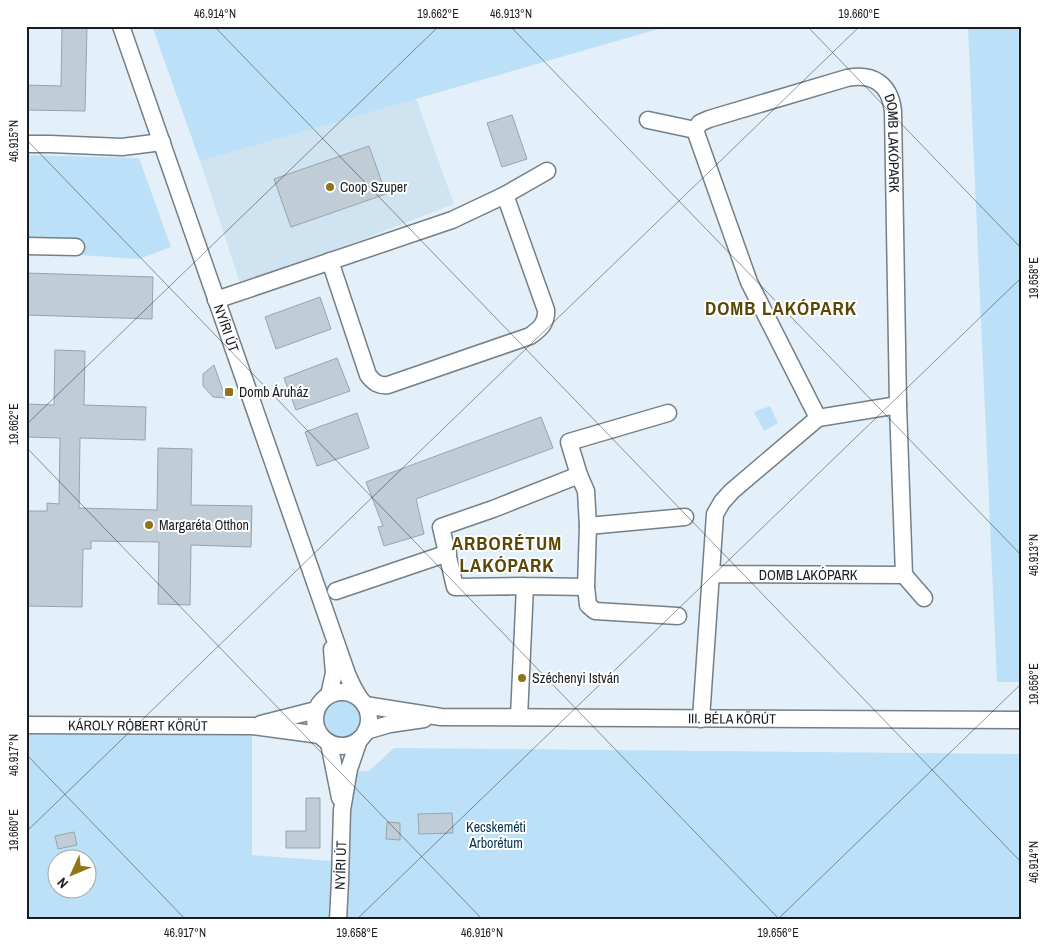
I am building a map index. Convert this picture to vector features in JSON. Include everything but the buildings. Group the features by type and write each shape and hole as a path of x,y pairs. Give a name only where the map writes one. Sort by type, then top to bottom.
{"street":[{"name":"NYÍRI ÚT","path":"121,26 347,674 363,702"},
{"name":"DOMB LAKÓPARK","path":"695,130 700,123 708,119 855,76 869,78 882,84 892,103 893,111 898,405 904,575 712,574"},
{"path":"648,120 695,130 749,282 818,418"},
{"path":"26,144 122,147 162,142"},
{"path":"216,300 452,220 505,195 547,172"},
{"path":"330,261 368,375 378,385 388,385 530,336 542,326 546,319 546,310 505,195"},
{"path":"26,246 76,247"},
{"path":"701,718 714,524 715,514 722,502 732,491 818,418 898,405"},
{"path":"668,412 569,442 586,491 588,526 586,587 588,605 595,611 678,616"},
{"path":"579,475 441,527 455,586 586,587"},
{"path":"588,526 685,516"},
{"path":"336,591 448,553"},
{"path":"904,575 924,598"},
{"path":"519,717 524,586"},
{"name":"NYÍRI ÚT","path":"329,695 334,674 331,629"},
{"path":"337,692 353,694 363,702 369,722 363,735 352,744 344,746 336,746 324,739 316,727 316,710 319,704 329,695 337,692"},
{"name":"III. BÉLA KÖRÚT","path":"363,702 441,717"},
{"name":"KÁROLY RÓBERT KÖRÚT","path":"252,726 316,710"},
{"name":"III. BÉLA KÖRÚT","path":"363,735 390,724 441,717 1022,720"},
{"name":"KÁROLY RÓBERT KÖRÚT","path":"26,725 252,726 324,739"},
{"name":"NYÍRI ÚT","path":"338,920 342,810 349,769 363,735"},
{"name":"NYÍRI ÚT","path":"324,739 342,810"}],"shaded area":[{"path":"416,98 454,204 241,286 200,161"}],"green space":[{"path":"152,26 669,26 200,161"},
{"path":"968,26 1022,26 1022,682 997,682"},
{"path":"26,155 139,158 171,247 139,259 80,255 80,243 26,243"},
{"path":"770,406 778,423 764,431 754,412"},
{"path":"342,698 357,704 363,719 357,734 342,740 327,734 321,719 327,704"},
{"name":"Kecskeméti Arborétum","path":"26,725 252,726 252,855 344,862 353,771 369,771 394,748 1022,754 1022,920 26,920"}],"place":[{"name":"Coop Szuper","path":"330,187"},
{"name":"Domb Áruház","path":"229,392"},
{"name":"Margaréta Otthon","path":"149,525"},
{"name":"Széchenyi István","path":"522,678"}],"district":[{"name":"DOMB LAKÓPARK","path":"781,308"},
{"name":"ARBORÉTUM LAKÓPARK","path":"507,554"}]}
